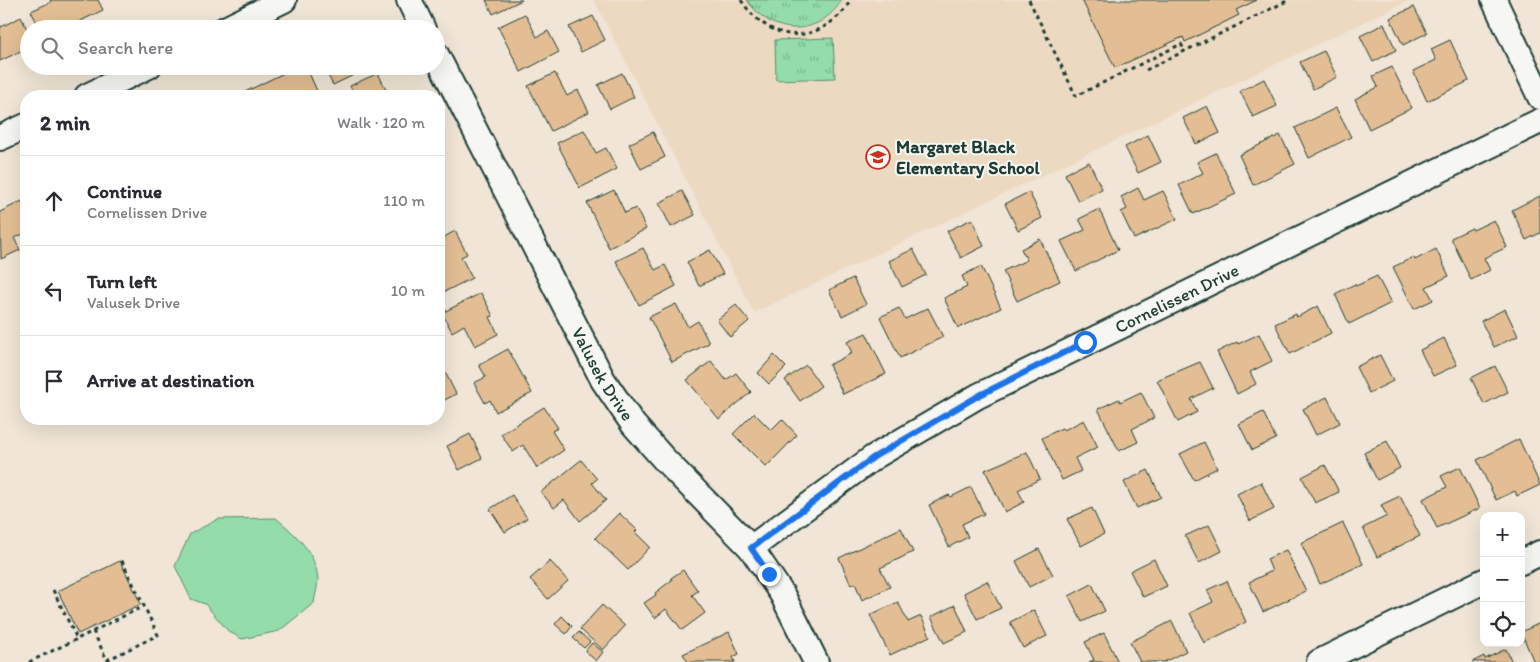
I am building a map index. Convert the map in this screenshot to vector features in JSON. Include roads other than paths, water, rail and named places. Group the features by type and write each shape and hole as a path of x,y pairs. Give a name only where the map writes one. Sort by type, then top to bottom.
{"street":[{"path":"243,20 284,0"},
{"path":"409,0 419,20"},
{"path":"1494,0 1540,97"},
{"name":"Valusek Drive","path":"445,72 603,380 633,424 663,458 751,548 782,594 816,662"},
{"path":"107,90 133,75"},
{"name":"Cornelissen Drive","path":"751,548 874,457 978,396 1540,121"},
{"path":"0,138 20,129"},
{"path":"1525,560 1540,553"},
{"path":"1319,662 1480,583"}],"place":[{"name":"Margaret Black Elementary School","path":"878,157"}]}
